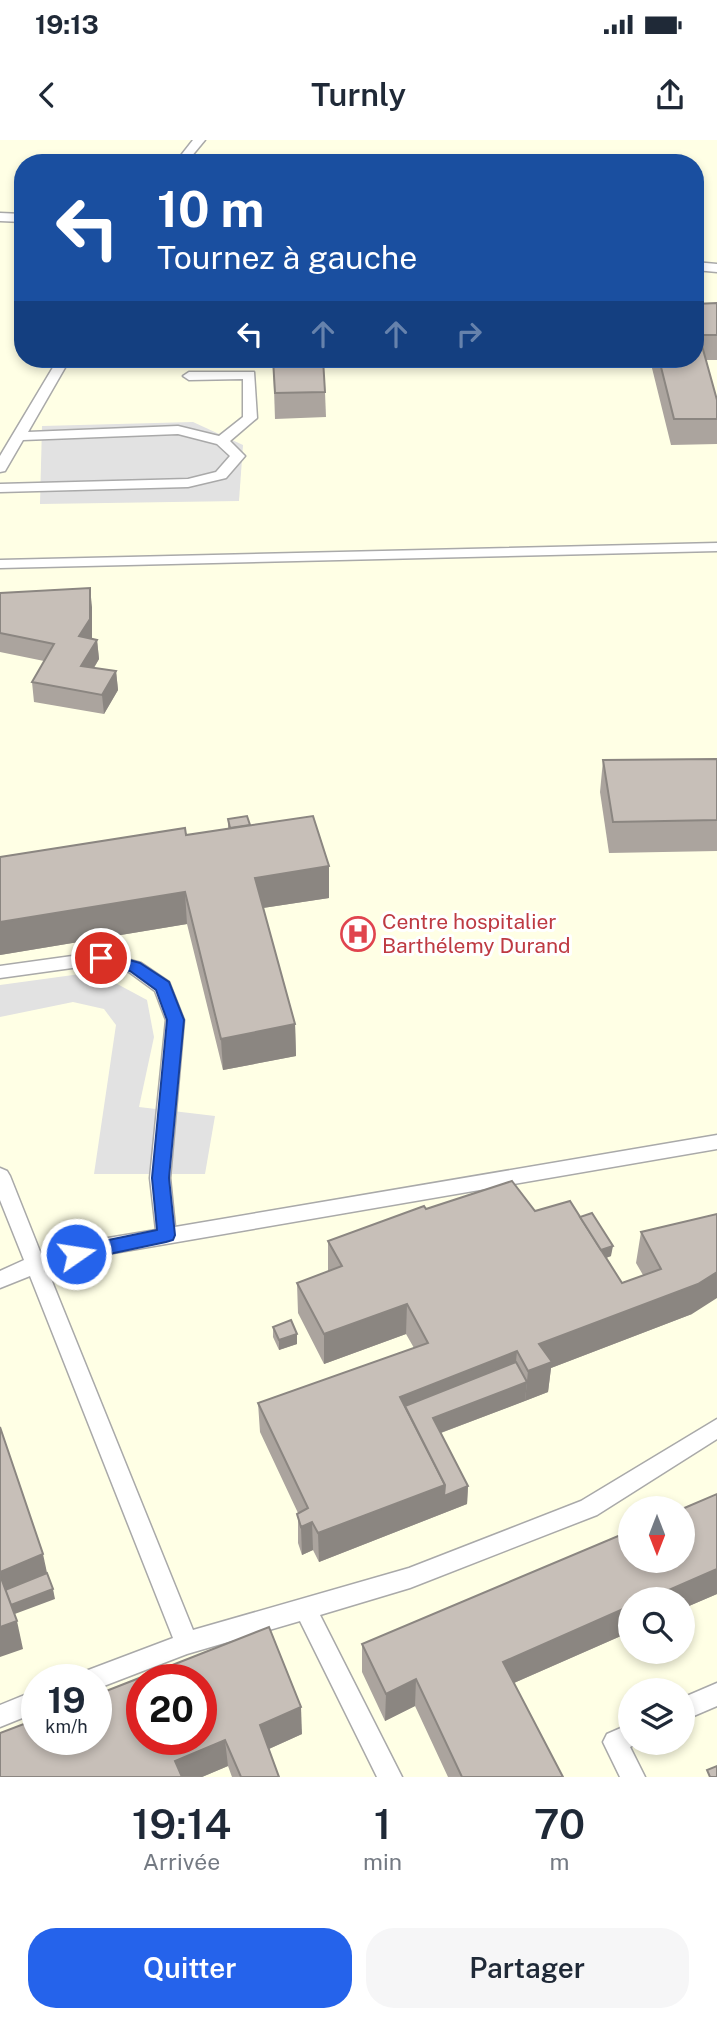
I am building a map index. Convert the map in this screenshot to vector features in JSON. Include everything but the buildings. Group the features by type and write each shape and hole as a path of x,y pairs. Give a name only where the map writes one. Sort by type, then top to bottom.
{"lane":[{"path":"187,154 199,140"},
{"path":"0,468 59,368"},
{"path":"189,376 249,375 250,418 222,441"},
{"path":"0,488 188,483 221,475 238,456 222,441 178,430 19,436"},
{"path":"0,564 717,547"},
{"path":"0,972 101,958 135,967 163,986 175,1020 160,1178 166,1235"},
{"path":"0,1280 36,1264 96,1248 717,1142"},
{"path":"0,1176 187,1643"},
{"path":"112,1672 187,1643 410,1578 589,1508 717,1428"},
{"path":"306,1609 390,1777"},
{"path":"695,1704 717,1693"},
{"path":"0,1716 21,1707"},
{"path":"622,1755 633,1777"}],"shaded area":[{"name":"Centre hospitalier Barthélemy Durand","path":"0,140 717,140 717,1777 0,1777"},
{"path":"193,422 243,445 239,501 40,504 42,426"},
{"path":"95,972 147,1000 154,1037 139,1107 215,1116 205,1174 94,1174 116,1025 104,1009 73,1002 0,1017 0,985"}],"place":[{"name":"Centre hospitalier Barthélemy Durand","path":"358,934"}],"route":[{"path":"76,1254 166,1235 160,1178 175,1020 163,986 135,967 101,958"}]}
